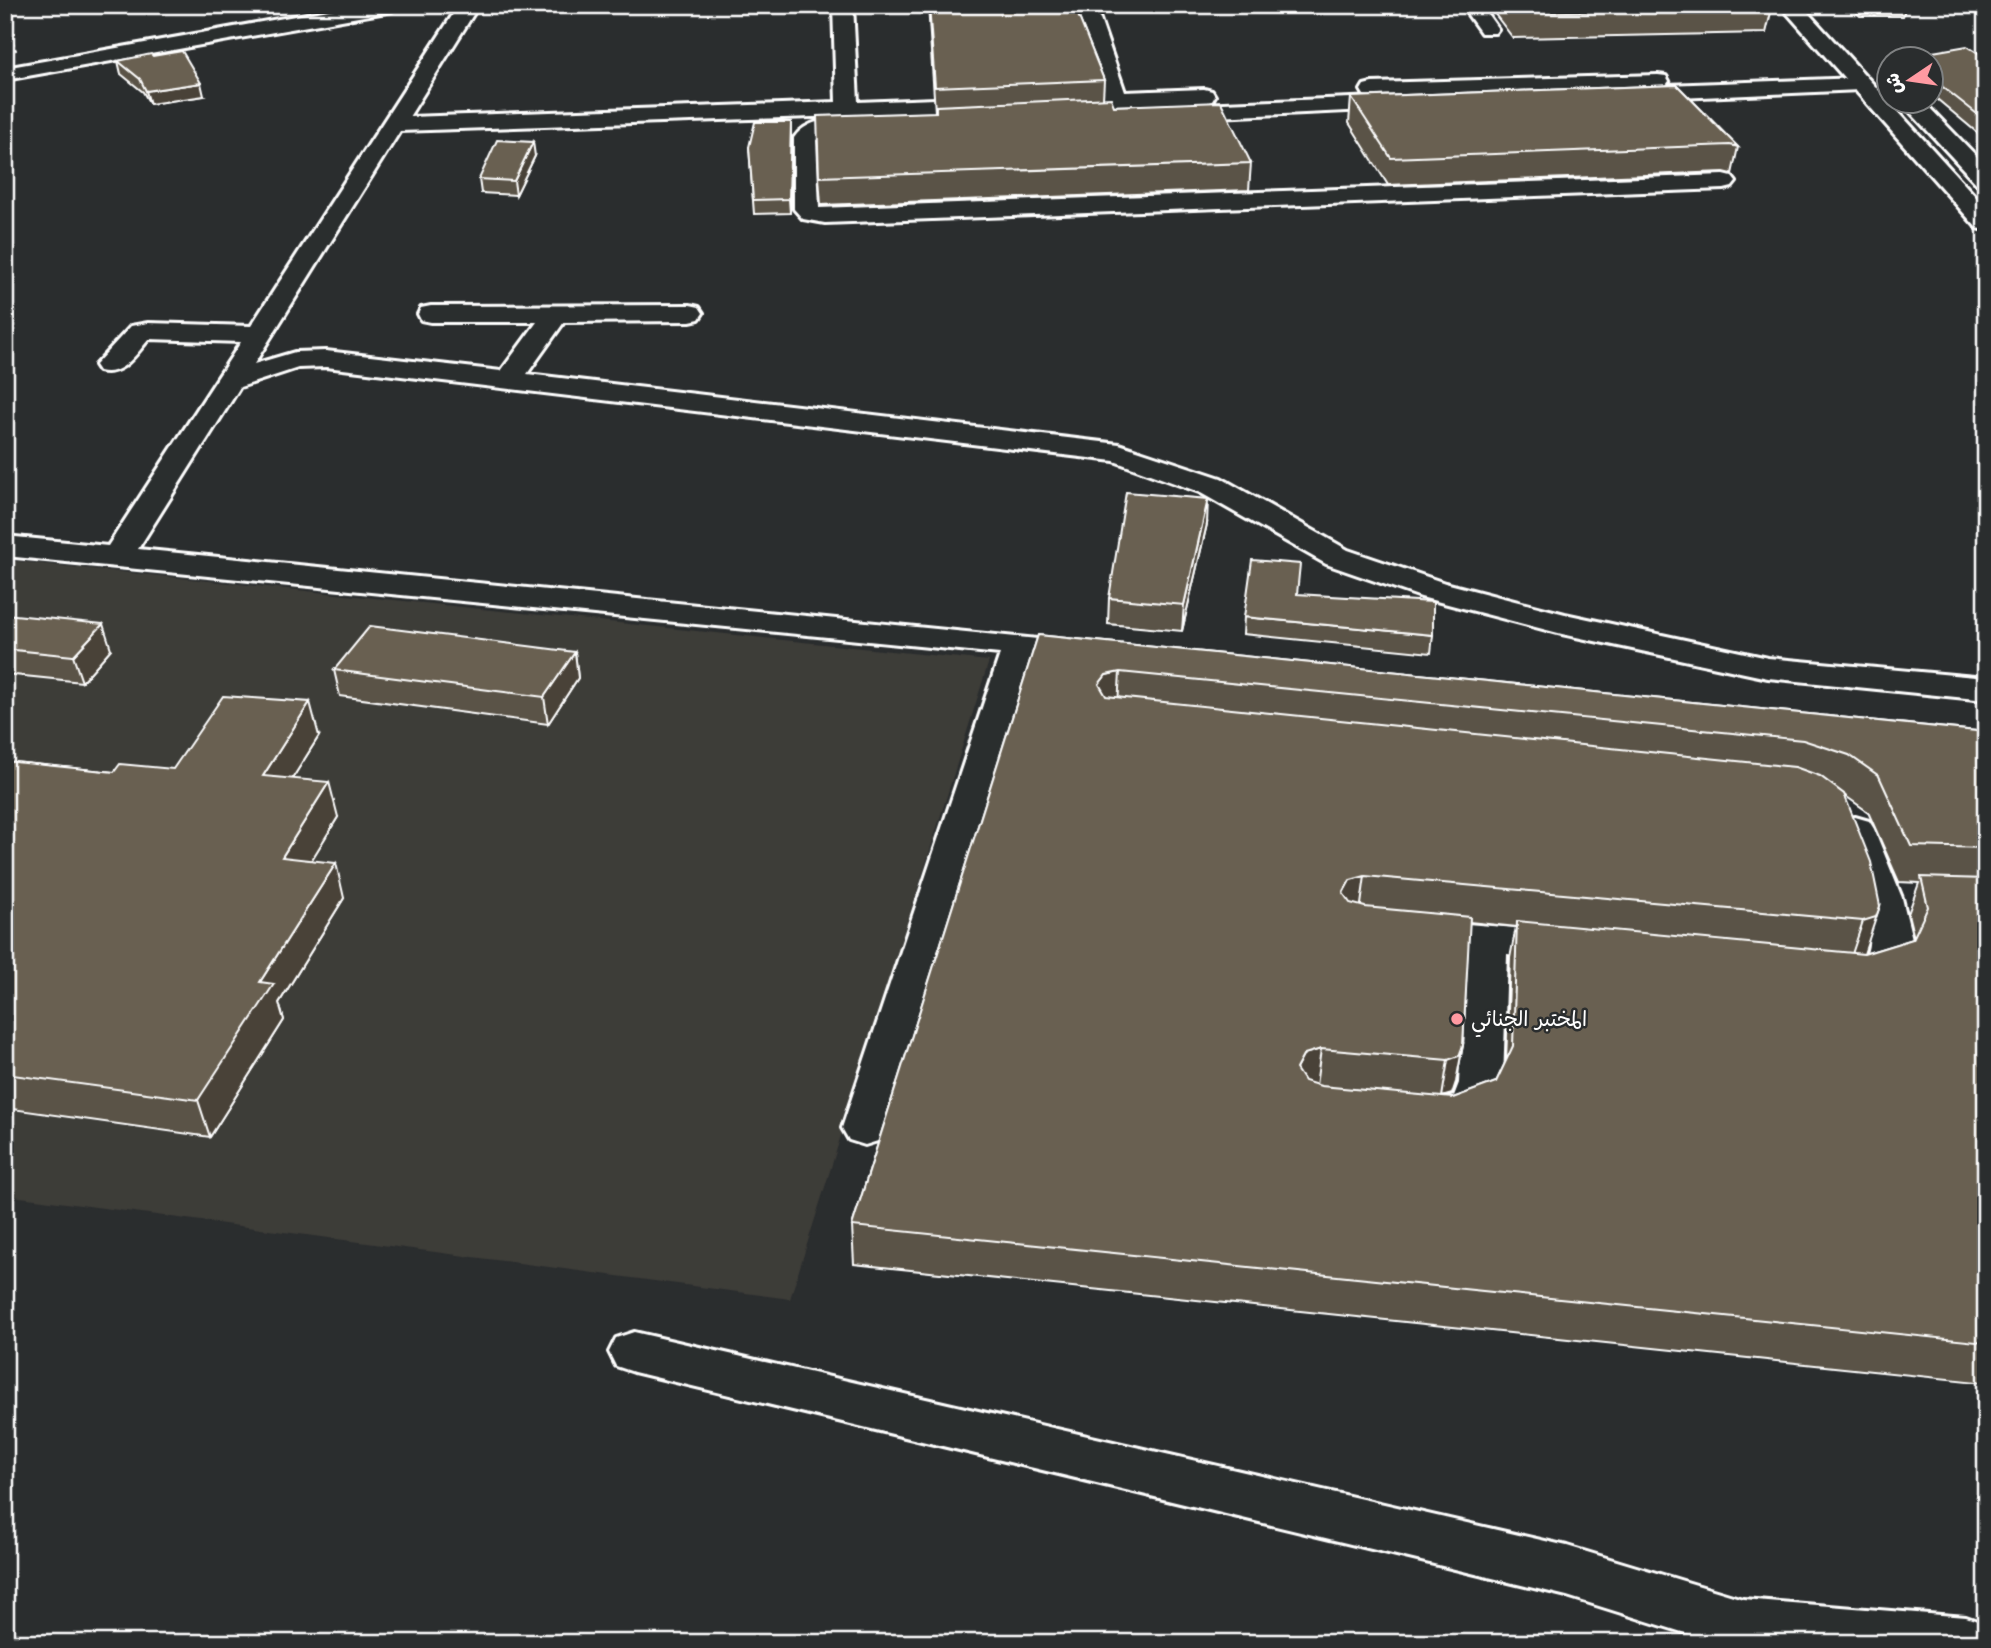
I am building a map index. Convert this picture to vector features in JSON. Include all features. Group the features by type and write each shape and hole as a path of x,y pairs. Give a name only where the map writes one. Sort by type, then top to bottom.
{"main road":[{"path":"15,73 392,5"},
{"path":"117,557 469,5"},
{"path":"843,5 847,108"},
{"path":"1085,5 1116,99"},
{"path":"1471,5 1488,29"},
{"path":"1790,5 1986,223"},
{"path":"1855,79 1044,110 1116,99 1855,79"},
{"path":"394,124 847,108 1003,111 829,127 812,131 805,138 806,209 812,214 825,216 1724,182"},
{"path":"1925,116 1986,180"},
{"path":"508,380 557,313"},
{"path":"431,314 690,313"},
{"path":"109,365 141,332 260,334"},
{"path":"230,381 295,360 311,358 1119,453 1210,485 1337,557 1446,593 1562,624 1768,668 1986,689"},
{"path":"5,546 1112,655"},
{"path":"865,1128 1020,646"},
{"path":"1824,971 1851,974 1883,965 1892,943 1902,898 1852,822 1833,808"},
{"path":"1385,930 1595,949"},
{"path":"1394,1112 1446,1117 1472,1106 1480,1083 1487,938"},
{"path":"634,1352 1567,1571 1743,1625 1966,1643"}],"path":[{"path":"5,22 15,73"}],"shaded area":[{"path":"5,560 989,661 790,1299 5,1195"}],"building":[{"path":"929,5 1074,5 1104,80 935,87"},
{"path":"1510,5 1769,5 1772,8 1517,13"},
{"path":"1967,46 1986,58 1986,121 1946,90 1946,50"},
{"path":"182,51 201,83 146,91 140,79 118,61 151,54 153,56"},
{"path":"1677,85 1738,147 1730,145 1391,158 1351,97"},
{"path":"1111,98 1114,106 1221,102 1251,163 819,177 817,116 936,112 936,106"},
{"path":"755,122 791,122 789,199 753,200 749,147"},
{"path":"497,140 533,142 514,181 479,179"},
{"path":"1126,492 1208,499 1184,605 1109,598"},
{"path":"1252,560 1300,564 1297,594 1433,602 1433,635 1244,617"},
{"path":"5,614 103,624 73,656 5,649"},
{"path":"370,626 575,652 544,697 334,670"},
{"name":"المختبر الجنائي","path":"1038,635 1986,732 1986,848 1911,846 1879,776 1849,755 1803,740 1120,672 1106,675 1099,684 1106,696 1795,767 1820,776 1844,794 1871,862 1880,906 1876,917 1863,921 1365,876 1350,880 1343,893 1350,903 1365,907 1470,917 1463,1045 1459,1056 1448,1060 1321,1049 1304,1054 1296,1069 1304,1081 1321,1086 1453,1098 1496,1082 1513,1046 1517,921 1864,954 1913,939 1928,907 1921,877 1986,879 1986,1343 852,1226"},
{"path":"223,696 310,702 263,776 329,782 282,857 336,863 260,982 274,984 198,1100 5,1074 5,761 114,772 120,764 173,769"}],"place":[{"name":"المختبر الجنائي","path":"1457,1019"}]}
